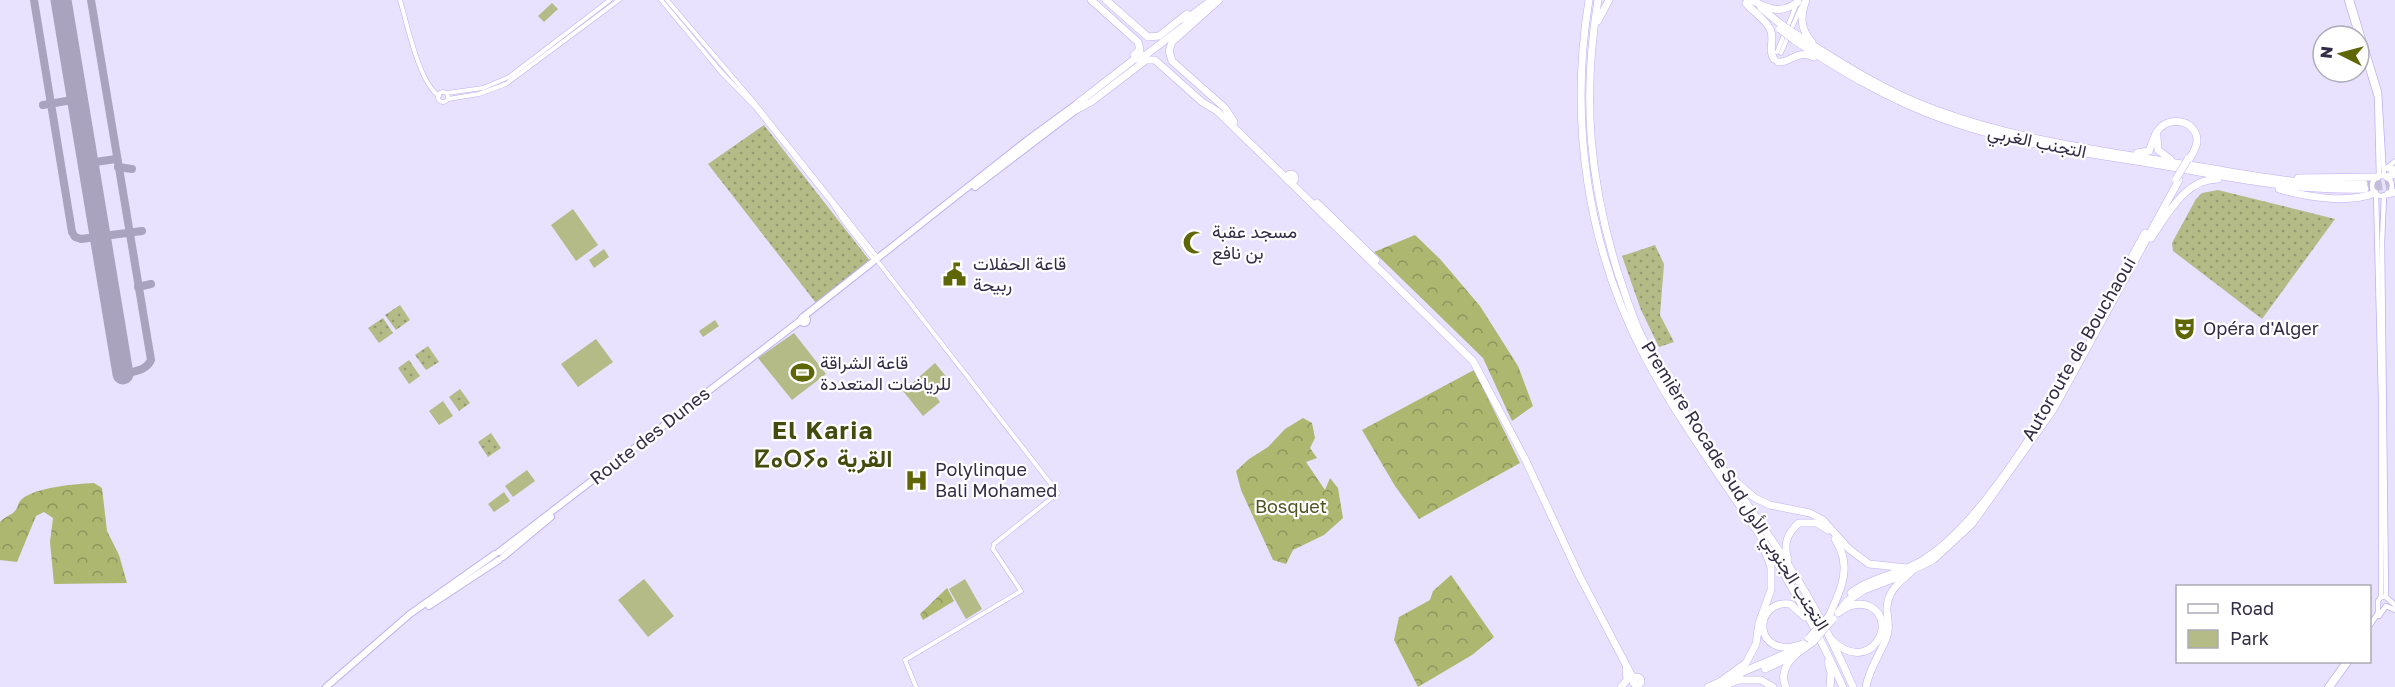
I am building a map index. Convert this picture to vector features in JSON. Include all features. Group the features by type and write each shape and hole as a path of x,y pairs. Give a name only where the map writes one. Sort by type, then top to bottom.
{"highway":[{"path":"1077,106 1089,90 1140,49 1138,42 1091,0"},
{"path":"1106,0 1145,35 1152,37 1159,36 1206,0"},
{"path":"1168,35 1212,0"},
{"path":"1168,35 1218,0"},
{"path":"1218,0 1172,42 1169,51 1172,61 1225,108 1230,118 1473,361 1525,459 1579,575 1636,683"},
{"path":"1580,87 1584,0"},
{"name":"Première Rocade Sud التجنب الجنوبي الأول","path":"1589,0 1580,87 1584,163 1598,234 1624,313 1669,401 1756,529 1813,625 1843,687"},
{"name":"Première Rocade Sud التجنب الجنوبي الأول","path":"1598,0 1588,81 1596,185 1610,248 1640,332 1686,413 1791,568 1829,636 1852,687"},
{"path":"1592,44 1598,21 1609,0"},
{"path":"1747,1 1778,11 1787,9 1802,0"},
{"path":"1802,0 1802,25 1807,37 1820,50"},
{"path":"1747,1 1770,28 1771,54 1783,62 1793,56 1805,54 1833,65"},
{"name":"التجنب الغربي","path":"1747,1 1833,65 1923,112 1985,132 2043,146 2251,181 2266,180 2364,190"},
{"name":"Route des Dunes","path":"1077,106 1168,35"},
{"name":"التجنب الغربي","path":"1795,37 1867,78 1937,111 2016,134 2104,150 2189,161 2266,180"},
{"path":"1077,106 1091,102 1143,62 1152,59 1160,63 1202,102 1217,111 1290,179 1476,360 1528,458 1636,683"},
{"path":"2104,150 2143,154 2149,151 2160,128 2180,121 2192,127 2197,144 2177,180"},
{"path":"2177,123 2190,129 2195,141 2189,161 2171,160 2161,154 2157,140 2163,128 2177,123"},
{"path":"2266,180 2383,177 2393,171"},
{"path":"2127,275 2153,235 2188,190 2201,182 2214,179 2251,181"},
{"name":"Autoroute de Bouchaoui","path":"1831,618 1846,602 1864,590 1933,560 1972,524 2014,468 2053,410 2177,180"},
{"name":"Autoroute de Bouchaoui","path":"1708,687 1738,680 1795,655 1831,618 1841,602 1862,585 1909,570 1948,542 1971,518 2034,430 2063,383 2129,260 2177,180"},
{"path":"2266,180 2292,193 2318,197 2364,190 2375,193"},
{"path":"1722,468 1755,498 1770,506 1810,513 1822,520 1849,549 1869,564 1909,570"},
{"path":"1791,568 1785,550 1786,542 1794,527 1800,523 1817,524 1832,534 1842,551 1846,570 1831,618"},
{"path":"1721,684 1746,663 1752,654 1758,637 1759,623 1771,590 1771,567 1756,529"},
{"path":"1866,687 1888,630 1889,596 1895,585 1909,570"},
{"path":"1803,644 1786,648 1776,647 1768,641 1763,626 1767,612 1776,605 1790,604 1813,625"},
{"path":"1829,636 1846,651 1863,653 1877,644 1882,633 1882,622 1877,612 1871,607 1862,604 1852,605 1838,613"},
{"name":"Autoroute de Bouchaoui","path":"1721,684 1794,651 1811,640"},
{"path":"1824,645 1831,673 1830,687"},
{"path":"1786,687 1784,671 1787,663 1795,655"},
{"path":"1622,687 1627,677 1624,661"},
{"path":"1738,680 1761,680 1773,687"},
{"path":"1622,687 1636,683"}],"main road":[{"path":"2347,0 2355,24"},
{"path":"2351,0 2380,98 2383,177"},
{"path":"2371,78 2377,98 2383,177 2392,185 2382,242 2385,598 2371,629"},
{"name":"Route des Dunes","path":"332,687 418,613 499,556 1077,106"},
{"path":"2383,177 2372,185 2378,223 2385,598 2395,608"},
{"path":"2364,190 2375,203"},
{"path":"2375,193 2389,194"},
{"name":"Route des Dunes","path":"326,687 418,608 499,556"},
{"path":"2385,598 2378,601 2383,606 2395,608"},
{"path":"2371,624 2383,606"},
{"path":"2329,687 2346,663"}],"street":[{"path":"400,0 419,64 430,86 448,99"},
{"path":"442,94 483,88 509,77 610,0"},
{"path":"442,94 442,102 479,94 506,84 618,0"},
{"path":"661,0 711,61 754,107 832,203 843,220 878,260"},
{"path":"667,0 753,101 1058,493 994,544 993,549 1021,591 905,660 916,687"},
{"path":"1777,57 1802,0"},
{"path":"2393,171 2395,161"}],"green space":[{"path":"552,3 558,9 544,22 538,16"},
{"path":"764,125 870,261 816,303 708,164"},
{"path":"2218,190 2335,219 2262,319 2173,251 2172,243 2196,199 2202,193"},
{"path":"573,209 598,245 576,261 551,225"},
{"path":"1415,235 1440,259 1480,306 1518,366 1533,406 1512,421 1483,358 1374,252"},
{"path":"1655,245 1664,264 1660,315 1674,342 1659,347 1641,310 1622,256"},
{"path":"604,249 609,257 594,268 589,260"},
{"path":"400,305 410,320 396,330 385,315"},
{"path":"383,318 393,333 379,343 368,328"},
{"path":"715,320 719,326 703,337 699,331"},
{"path":"794,333 826,374 792,400 758,358"},
{"path":"596,339 613,362 578,387 561,364"},
{"path":"428,346 439,362 426,370 415,355"},
{"path":"409,360 420,376 409,384 398,368"},
{"path":"935,363 949,380 934,394 940,402 923,416 903,391"},
{"path":"1474,370 1520,463 1419,519 1395,486 1362,430"},
{"path":"460,389 470,403 459,411 449,397"},
{"path":"443,401 453,416 439,425 429,411"},
{"name":"Bosquet","path":"1303,418 1312,423 1315,438 1310,448 1317,458 1306,462 1325,490 1330,478 1338,488 1343,518 1324,535 1293,550 1286,564 1273,560 1241,490 1236,471 1268,447 1285,429"},
{"path":"491,433 501,448 488,457 478,442"},
{"path":"527,470 535,481 513,497 505,486"},
{"path":"94,483 102,488 107,531 119,555 127,583 54,584 50,542 53,518 44,512 36,516 17,562 0,560 0,522 15,511 22,499 46,489"},
{"path":"504,492 510,501 494,512 488,504"},
{"path":"1451,575 1494,637 1472,655 1418,687 1394,640 1399,617 1430,600 1433,591"},
{"path":"644,579 674,616 648,637 618,600"},
{"path":"965,579 982,609 966,619 949,589"},
{"path":"947,588 954,601 923,620 920,614"}],"taxiway":[{"path":"34,0 72,232 75,237 81,239 142,231"},
{"path":"91,0 151,360 143,368 123,374"},
{"path":"43,105 78,99"},
{"path":"88,163 116,159"},
{"path":"118,167 132,169"},
{"path":"138,287 151,284"}],"runway":[{"path":"61,0 123,374"}],"tunnel":[{"path":"2364,184 2395,180"},
{"path":"2365,189 2395,185"}],"place":[{"name":"مسجد عقبة بن نافع","path":"1194,242"},
{"name":"قاعة الحفلات ربيحة","path":"955,274"},
{"name":"Opéra d'Alger","path":"2185,329"},
{"name":"قاعة الشراقة للرياضات المتعددة","path":"802,373"},
{"name":"Polylinque Bali Mohamed","path":"917,480"}],"district":[{"name":"El Karia ⵇⴰⵔⵢⴰ القرية","path":"823,445"}]}
